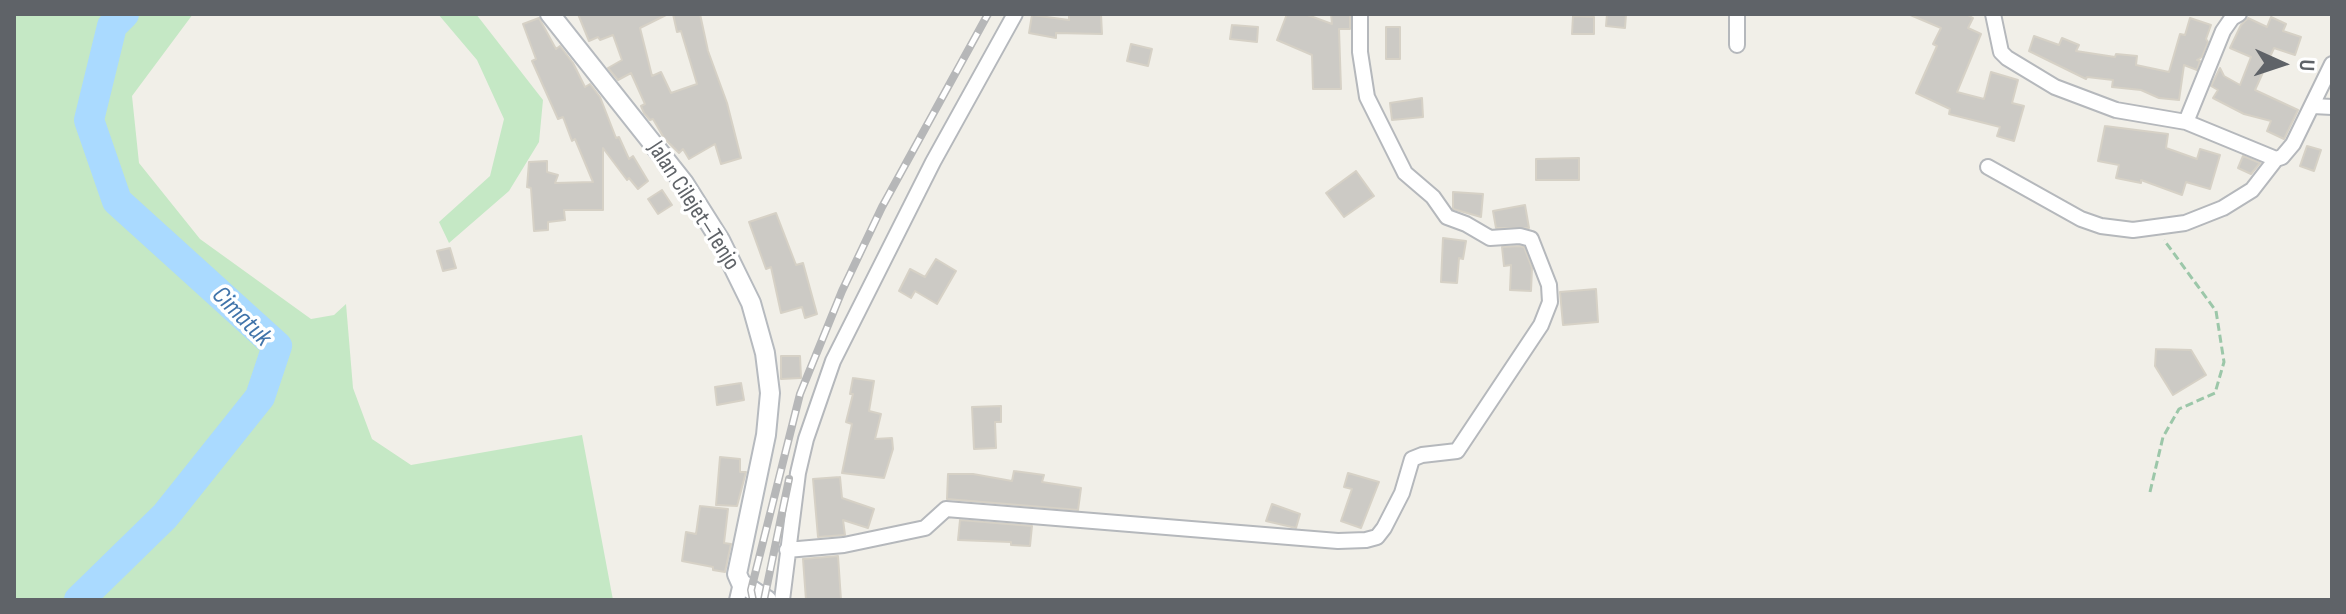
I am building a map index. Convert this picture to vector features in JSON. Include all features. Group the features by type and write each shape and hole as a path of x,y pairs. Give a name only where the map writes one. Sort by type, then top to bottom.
{"main road":[{"name":"Jalan Cilejet–Tenjo","path":"550,14 684,183 720,240 751,303 765,353 770,393 766,435 738,570 739,591 767,600"}],"street":[{"path":"782,600 804,448 833,361 933,162 1015,14"},
{"path":"787,550 844,545 925,528 946,509 1338,541 1377,537 1402,493 1412,459 1457,451 1541,325 1550,302 1549,285 1531,239 1520,236 1490,238 1447,217 1433,197 1405,173 1367,97 1360,52 1360,14"},
{"path":"1737,14 1737,45"},
{"path":"1993,14 2001,52 2034,76 2070,95 2100,106 2186,122 2276,159"},
{"path":"2186,122 2223,31 2239,14"},
{"path":"1988,167 2091,223 2133,230 2185,223 2240,199 2261,181 2276,159 2282,157 2293,144 2332,64"},
{"path":"2313,106 2332,107"}],"path":[{"path":"2150,492 2163,437 2173,418 2179,409 2215,393 2224,362 2216,311 2155,227"}],"green space":[{"path":"14,14 193,14 132,96 139,163 200,239 311,319 334,315 346,304 353,388 372,439 411,465 582,435 613,600 14,600"},
{"path":"438,14 476,14 543,100 539,142 509,191 449,243 439,222 490,176 504,119 477,60"}],"building":[{"path":"578,14 668,14 640,28 652,76 661,72 671,93 697,84 673,14 700,14 708,51 727,103 741,158 721,164 715,144 689,159 683,149 679,153 664,138 653,119 650,120 644,113 641,106 645,104 631,73 618,80 608,68 622,60 613,35 589,41"},
{"path":"1069,14 1101,14 1102,34 1056,33 1056,38 1029,33 1032,15 1069,20"},
{"path":"1287,14 1305,14 1332,24 1331,14 1350,14 1350,29 1339,29 1341,89 1313,89 1312,55 1277,40"},
{"path":"1607,14 1626,14 1625,28 1606,26"},
{"path":"1908,14 1966,14 1973,18 1968,28 1981,34 1957,92 1984,99 1991,72 2018,80 2012,103 2024,106 2014,141 1997,136 2000,127 1949,114 1950,109 1916,93 1937,46 1933,44 1941,28"},
{"path":"1573,16 1594,17 1594,34 1572,34"},
{"path":"2271,17 2286,24 2283,31 2301,37 2295,55 2274,48 2255,90 2298,110 2284,139 2267,131 2271,121 2244,114 2213,98 2218,90 2211,86 2220,68 2224,76 2240,85 2251,57 2230,48 2241,25 2248,18 2267,27"},
{"path":"539,18 556,49 560,46 573,63 585,87 590,84 600,97 616,138 619,137 629,159 633,156 648,181 638,189 629,178 627,180 603,148 603,210 564,210 565,220 548,222 548,230 534,231 531,188 527,187 529,162 547,161 547,172 558,175 555,183 593,182 575,139 572,141 563,117 558,119 532,61 536,59 523,24"},
{"path":"2190,18 2211,25 2202,57 2197,60 2200,61 2197,70 2184,65 2179,100 2159,98 2141,90 2112,87 2113,80 2086,79 2029,51 2034,36 2059,45 2062,38 2079,45 2076,51 2115,57 2116,54 2137,56 2136,65 2169,72 2180,34 2185,35"},
{"path":"1232,25 1258,27 1257,42 1230,39"},
{"path":"1386,27 1400,27 1400,59 1386,59"},
{"path":"1131,44 1152,49 1148,66 1127,61"},
{"path":"1422,98 1423,117 1392,120 1390,103"},
{"path":"2105,126 2168,134 2166,148 2197,159 2200,149 2220,155 2210,189 2186,182 2182,195 2141,180 2141,183 2116,178 2119,165 2098,161"},
{"path":"2307,146 2321,150 2314,171 2300,166"},
{"path":"2243,156 2260,163 2251,174 2238,168"},
{"path":"1579,158 1579,180 1536,180 1536,159"},
{"path":"1356,171 1374,196 1344,217 1326,193"},
{"path":"662,190 672,205 658,214 648,199"},
{"path":"1453,192 1483,194 1481,217 1453,209"},
{"path":"1525,205 1529,228 1496,228 1493,211"},
{"path":"776,213 796,265 803,263 817,314 805,318 802,307 781,313 771,267 766,269 749,222"},
{"path":"1443,238 1466,241 1463,259 1459,258 1457,283 1441,282"},
{"path":"1502,247 1524,247 1532,268 1531,291 1510,290 1511,265 1504,266"},
{"path":"450,248 456,268 443,271 437,251"},
{"path":"936,259 956,271 937,304 915,291 911,298 899,291 910,269 925,277"},
{"path":"1596,289 1598,322 1563,325 1560,292"},
{"path":"2156,349 2191,350 2206,375 2173,395 2155,366"},
{"path":"781,356 800,356 801,378 781,379"},
{"path":"853,378 874,381 869,411 881,414 875,439 892,438 893,449 884,478 842,473 852,424 846,422 853,394 850,394"},
{"path":"741,383 744,400 717,405 715,387"},
{"path":"1001,406 1001,422 995,422 996,448 974,449 972,407"},
{"path":"720,457 740,459 740,472 746,472 737,506 716,505"},
{"path":"1014,471 1044,475 1042,482 1081,488 1078,510 947,499 948,474 973,474 1012,481"},
{"path":"1348,473 1379,482 1361,528 1341,521 1352,489 1344,487"},
{"path":"840,477 842,498 874,509 868,528 843,520 845,535 818,537 813,479"},
{"path":"1272,504 1300,514 1296,528 1266,521"},
{"path":"700,506 728,509 724,543 731,544 725,572 682,561 686,532 696,534"},
{"path":"960,520 1032,526 1030,546 1011,545 1011,542 958,540"},
{"path":"838,556 841,600 806,600 803,559"}],"waterway":[{"name":"Cimatuk","path":"79,600 165,516 260,397 277,346 117,201 89,120 112,26 124,14"}],"railway":[{"path":"753,600 751,590 800,394 842,291 882,207 988,14"},
{"path":"764,600 789,479"}]}
